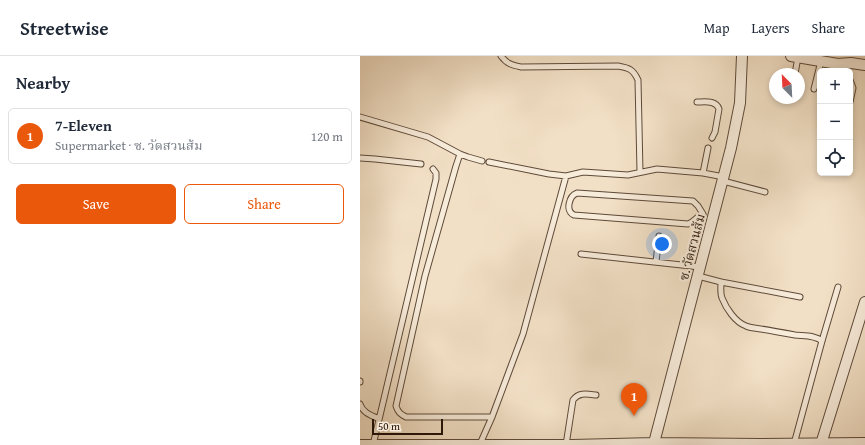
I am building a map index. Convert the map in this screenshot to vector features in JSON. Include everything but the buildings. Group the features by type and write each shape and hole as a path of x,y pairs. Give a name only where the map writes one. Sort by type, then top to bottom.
{"street":[{"name":"ซ. วัดสวนส้ม","path":"654,443 732,148 740,103 742,56"},
{"path":"794,57 824,60 840,68 852,63 865,65"},
{"path":"821,444 865,302"},
{"path":"360,445 865,443"}],"lane":[{"path":"501,56 509,64 521,67 618,66 628,68 632,71 638,80 640,172"},
{"path":"794,57 795,68"},
{"path":"814,89 824,60"},
{"path":"697,102 710,102 718,106 719,109 715,132 712,138"},
{"path":"360,118 428,137 460,154 482,161"},
{"path":"703,173 708,148"},
{"path":"460,154 425,276 396,406 398,411 406,417 492,417"},
{"path":"360,158 421,164"},
{"path":"489,162 566,176 583,172 628,175 657,169 703,173 765,192"},
{"path":"373,445 436,179 436,173 432,168"},
{"path":"480,444 492,417 523,334 566,176"},
{"path":"703,214 698,206 693,202 577,193 571,198 569,208 570,212 574,215 688,224 703,214 714,216"},
{"path":"656,262 659,236"},
{"path":"581,254 656,262 699,272 721,282 800,297"},
{"path":"721,282 722,297 728,308 733,316 746,327 814,336 822,341"},
{"path":"794,444 838,287"},
{"path":"566,445 573,400 579,394 585,393 596,395"},
{"path":"360,404 366,413 379,419"}],"place":[{"name":"7-Eleven","path":"634,416"}]}
